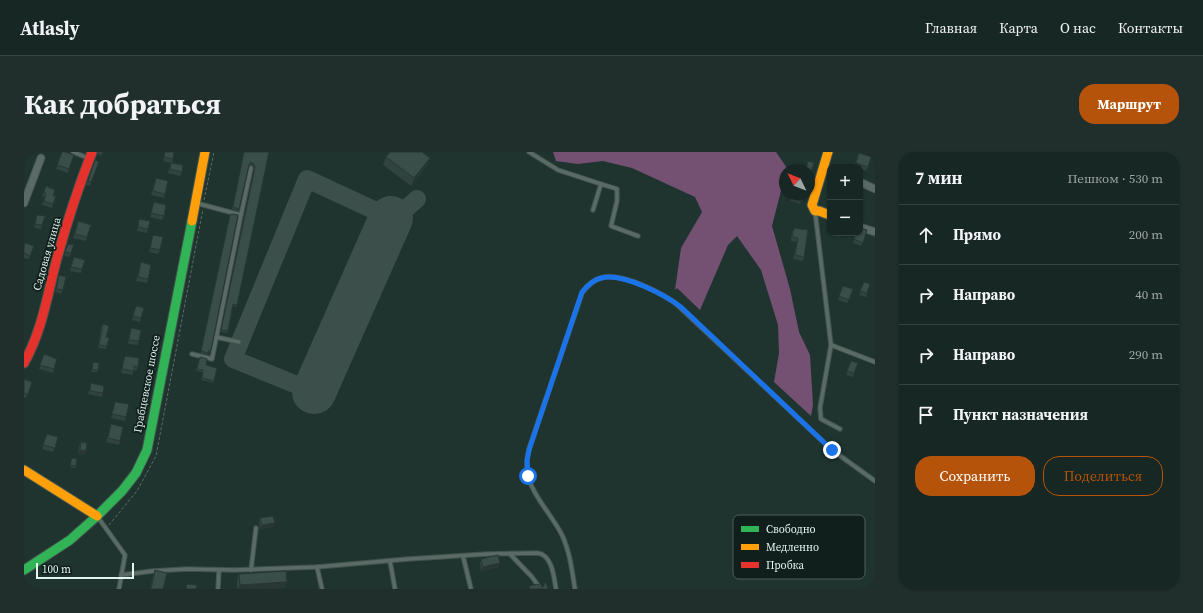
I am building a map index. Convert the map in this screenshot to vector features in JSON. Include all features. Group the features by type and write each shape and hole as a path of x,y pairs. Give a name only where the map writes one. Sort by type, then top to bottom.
{"street":[{"name":"Грабцевское шоссе","path":"24,570 70,540 97,516 122,491 136,473 147,450 205,152"},
{"path":"827,164 828,152"},
{"path":"24,203 42,155"},
{"name":"Садовая улица","path":"24,363 31,352 41,323 56,261 80,181 91,155"},
{"path":"827,170 812,205 816,211 827,214"},
{"path":"863,183 875,189"},
{"path":"863,228 875,232"},
{"path":"24,470 97,516"}],"lane":[{"path":"73,152 91,155"},
{"path":"529,152 558,170 617,189 617,201 611,226 638,236"},
{"path":"192,354 212,359 251,168"},
{"path":"593,210 601,184"},
{"path":"195,203 241,215"},
{"path":"816,211 831,345 820,408 821,419 840,429"},
{"path":"575,589 568,553 563,537 530,482 527,469 527,460 529,450 582,292 592,282 602,278 619,277 665,296 674,302 832,450 875,481"},
{"path":"216,337 239,342"},
{"path":"831,345 875,362"},
{"path":"97,516 125,555 118,589"},
{"path":"251,570 256,528"},
{"path":"121,575 153,570 251,570 317,567 463,556 537,553 544,554 548,559 556,589"},
{"path":"510,554 532,576 540,588"},
{"path":"463,556 471,589"},
{"path":"390,561 395,589"},
{"path":"317,567 321,589"},
{"path":"218,589 219,570"}],"shaded area":[{"path":"553,152 776,152 784,164 779,164 779,199 772,226 790,289 799,332 810,355 813,405 811,416 774,382 779,353 778,325 761,270 737,236 728,245 700,310 677,288 675,290 681,248 702,212 695,197 632,168 603,161 578,164 556,161"}],"building":[{"path":"62,152 74,155 69,169 57,165"},
{"path":"165,152 174,152 173,159 164,157"},
{"path":"244,152 269,152 237,305 233,304 228,331 221,330 255,167 253,163 250,163 239,209 233,207"},
{"path":"390,152 422,152 430,158 414,178 386,157"},
{"path":"859,153 871,157 868,167 863,164 856,163"},
{"path":"95,160 99,162 91,182 88,181"},
{"path":"808,161 814,163 814,164 807,164"},
{"path":"171,163 183,165 182,172 170,169"},
{"path":"156,178 168,181 165,194 153,191"},
{"path":"46,186 55,190 53,196 56,196 53,204 44,201"},
{"path":"154,202 166,205 164,216 151,213"},
{"path":"37,215 45,216 42,225 35,224"},
{"path":"230,215 238,215 211,350 209,350 208,353 201,351"},
{"path":"139,219 150,221 148,229 138,227"},
{"path":"78,221 91,225 87,237 75,234"},
{"path":"794,228 808,230 804,257 795,255 798,238 792,237"},
{"path":"863,229 867,230 863,243 854,239 855,236 863,236"},
{"path":"153,235 163,237 160,250 150,248"},
{"path":"25,243 34,246 30,256 24,253"},
{"path":"68,244 74,245 71,253 65,252"},
{"path":"74,257 85,260 82,269 71,267"},
{"path":"141,262 151,265 148,279 138,277"},
{"path":"59,275 66,277 63,290 56,289"},
{"path":"864,282 870,284 867,293 860,291"},
{"path":"843,286 853,289 849,300 839,296"},
{"path":"136,306 144,308 141,318 133,316"},
{"path":"103,324 109,326 106,337 109,338 107,346 99,345"},
{"path":"131,328 141,330 139,341 129,340"},
{"path":"44,354 57,359 54,369 40,365"},
{"path":"125,356 139,358 138,367 134,366 134,371 122,369"},
{"path":"200,357 207,359 206,365 217,368 214,381 202,378 203,370 197,369"},
{"path":"851,361 858,363 854,373 847,371"},
{"path":"93,362 99,363 98,370 92,370"},
{"path":"24,379 32,382 28,394 24,393"},
{"path":"91,383 104,386 103,393 90,391"},
{"path":"115,402 129,404 126,417 112,414"},
{"path":"111,424 123,427 120,441 108,438"},
{"path":"47,434 58,437 55,448 43,445"},
{"path":"81,442 87,443 86,451 80,450"},
{"path":"72,458 77,459 76,466 70,465"},
{"path":"273,516 275,523 262,525 260,518"},
{"path":"498,555 500,563 483,567 481,559"},
{"path":"155,570 167,573 163,589 151,589"},
{"path":"286,571 287,582 240,585 239,574"},
{"path":"544,583 546,583 548,589 530,589 529,586 538,584 542,587 544,586"},
{"path":"187,584 197,585 196,589 186,589"}],"taxiway":[{"path":"314,392 233,359 307,179 391,218 400,214 417,199"}],"runway":[{"path":"314,392 391,218"}],"traffic: fast":[{"path":"24,570 70,540 122,491 136,473 147,450 192,221"}],"traffic: slow":[{"path":"192,221 205,152"},
{"path":"827,214 815,211 812,205 828,152"},
{"path":"24,470 97,516"}],"traffic: jam":[{"path":"24,363 40,326 64,234 92,152"}],"route":[{"path":"528,476 527,460 529,450 582,292 592,282 602,278 611,277 619,277 639,284 665,296 681,307 832,450"}]}
